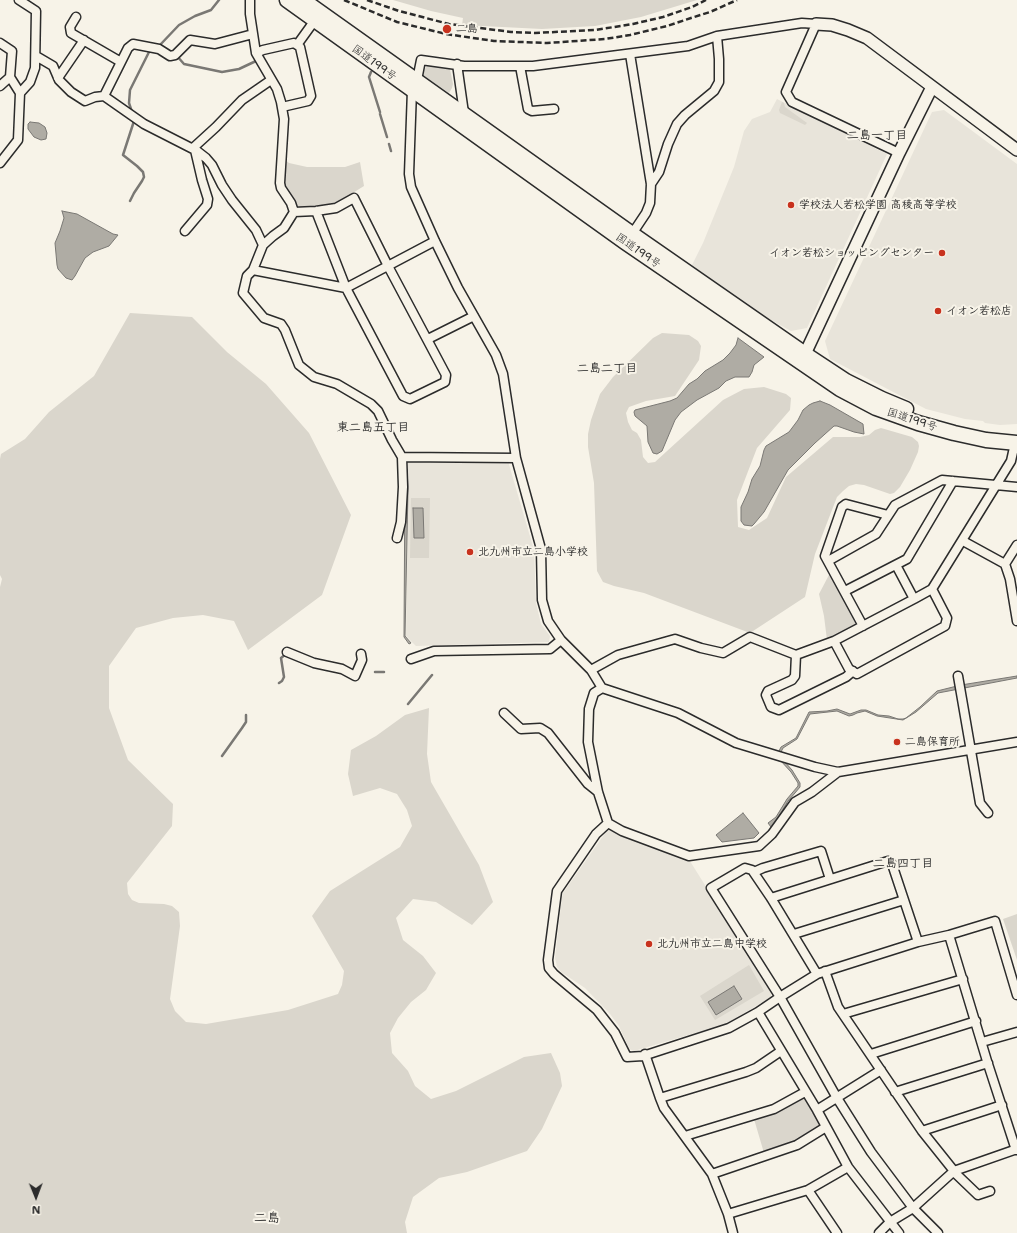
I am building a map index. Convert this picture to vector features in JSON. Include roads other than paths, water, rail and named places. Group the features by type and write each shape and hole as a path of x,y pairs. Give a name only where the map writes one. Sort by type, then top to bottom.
{"highway":[{"name":"国道199号","path":"287,0 415,85 464,114 802,358"},
{"name":"国道199号","path":"303,0 625,242 802,358 882,399 922,416 958,426 988,431 1016,440"}],"street":[{"path":"19,0 36,11 36,56 34,74 30,82 20,93"},
{"path":"250,0 256,53 276,89 282,107 284,119 280,183 281,188 291,203 294,212"},
{"path":"76,17 70,27 71,33 121,62"},
{"path":"297,45 315,20"},
{"path":"1017,150 867,38 832,25 802,23 717,36 688,46 533,66 464,66 421,60 415,85 409,174 411,187 435,241 458,288 496,354 503,374 516,458 541,549 542,600 548,621 562,640 591,670 602,688 678,713 736,743 815,767 838,772 1017,742"},
{"path":"816,24 786,92 792,102 899,153"},
{"path":"104,96 128,48 133,44 159,49 170,56 175,55 190,40 215,44 253,34"},
{"path":"651,184 659,172 668,144 677,124 685,115 714,91 719,82 717,36"},
{"path":"58,78 84,40"},
{"path":"0,43 12,51 10,78 20,93 18,140 0,163"},
{"path":"256,53 294,43 300,47 311,96 308,102 282,107"},
{"path":"630,54 651,184 650,203 646,213 632,234"},
{"path":"36,56 53,66 58,78 71,92 85,101 104,96 144,124 194,149 206,158 212,165 222,185 232,200 256,230 263,245"},
{"path":"457,64 464,114"},
{"path":"520,66 528,109 532,111 554,109"},
{"path":"0,86 10,78"},
{"path":"194,149 242,100 271,80"},
{"path":"802,358 899,153 932,87"},
{"path":"185,231 207,205 208,199 194,149"},
{"path":"294,212 336,208 354,198 446,375 445,382 410,399 403,396 346,288 316,211"},
{"path":"294,212 284,228 263,245 253,270 247,276 243,293 264,318 281,324 285,330 299,365 314,377 337,384 371,404 378,411 402,457 402,515 397,538"},
{"path":"253,270 346,288 435,241"},
{"path":"428,339 474,316"},
{"path":"591,670 618,655 675,638 701,648 723,653 750,637 796,655 834,641 932,590 1011,461 1016,440"},
{"path":"402,457 516,458"},
{"path":"828,561 876,534 894,505 942,480 1017,487"},
{"path":"845,591 907,559 953,481"},
{"path":"864,626 825,556 842,507 846,504 888,516"},
{"path":"963,540 1005,564 1014,578 1017,621"},
{"path":"1005,564 1017,544"},
{"path":"896,565 914,599"},
{"path":"834,641 850,669 857,674 944,626 948,618 932,590"},
{"path":"411,659 434,651 550,649 562,640"},
{"path":"287,652 314,663 342,669 355,676 362,660 361,654"},
{"path":"796,655 795,676 792,680 768,691 766,695 771,708 779,710 846,677 853,671"},
{"path":"958,676 980,803 988,813"},
{"path":"602,688 594,694 589,709 588,742 598,792 608,823 622,831 689,856 759,846 772,834 795,802 812,792 838,772"},
{"path":"504,713 521,729 540,728 548,733 588,784 598,792"},
{"path":"608,823 596,834 557,891 548,960 549,968 554,974 597,1010 615,1033 627,1057 643,1056 645,1054 729,1028 758,1012 821,972 918,942 949,935 995,921 1017,995"},
{"path":"754,872 820,851 830,879"},
{"path":"771,898 888,861 892,864 918,942"},
{"path":"938,1233 913,1208 871,1152 837,1098 780,997 711,888 745,868 754,872 794,934 821,972 838,1007 922,1131 954,1171 978,1195 990,1191"},
{"path":"794,934 904,900"},
{"path":"879,1233 890,1222 913,1208 954,1171 1016,1150 949,935"},
{"path":"843,1014 963,979"},
{"path":"758,1012 817,1110 848,1167 899,1233"},
{"path":"871,1054 976,1021"},
{"path":"982,1042 1017,1032"},
{"path":"660,1098 746,1072 756,1068 781,1051"},
{"path":"645,1054 664,1108 712,1174 728,1214 733,1233"},
{"path":"895,1092 988,1063"},
{"path":"817,1110 881,1070"},
{"path":"685,1136 774,1109 805,1092"},
{"path":"922,1131 1002,1105"},
{"path":"712,1174 797,1145 826,1127"},
{"path":"728,1214 808,1190 848,1167"},
{"path":"808,1190 837,1233"}],"waterway":[{"path":"159,46 179,25 195,16 211,10 219,0"},
{"path":"132,112 129,103 130,90 150,50"},
{"path":"177,56 184,64 222,72 239,69 256,61"},
{"path":"371,72 369,77 380,112"},
{"path":"380,114 387,137"},
{"path":"130,201 144,177 143,172 123,155 134,121"},
{"path":"389,144 391,151"},
{"path":"279,683 284,677 281,658 286,654"},
{"path":"375,672 384,672"},
{"path":"408,704 432,675"},
{"path":"222,756 246,722 246,715"}],"railway":[{"path":"344,0 397,22 446,34 494,41 547,43 605,39 630,35 667,26 710,12 737,0"},
{"path":"367,0 399,11 449,24 511,32 535,33 595,30 633,24 663,17 692,7 706,0"}],"place":[{"name":"二島","path":"447,29"},
{"name":"学校法人若松学園 高稜高等学校","path":"791,205"},
{"name":"イオン若松ショッピングセンター","path":"942,253"},
{"name":"イオン若松店","path":"938,311"},
{"name":"北九州市立二島小学校","path":"470,552"},
{"name":"二島保育所","path":"897,742"},
{"name":"北九州市立二島中学校","path":"649,944"}],"district":[{"name":"二島一丁目","path":"877,136"},
{"name":"二島二丁目","path":"607,369"},
{"name":"東二島五丁目","path":"373,428"},
{"name":"二島四丁目","path":"903,864"},
{"name":"二島","path":"267,1219"}]}
